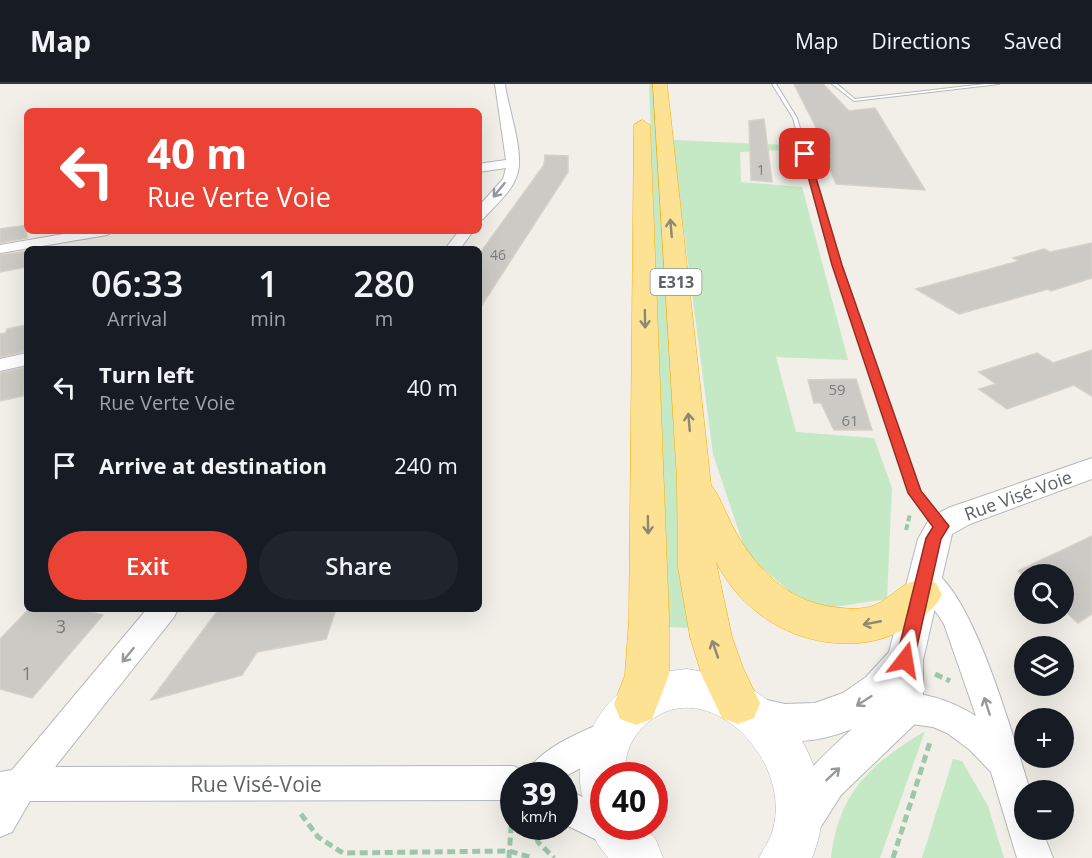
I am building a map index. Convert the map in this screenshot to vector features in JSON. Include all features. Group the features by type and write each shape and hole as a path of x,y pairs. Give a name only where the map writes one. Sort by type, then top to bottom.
{"highway":[{"name":"E313","path":"660,84 694,480 697,567 711,637 724,676 747,710"},
{"name":"E313","path":"636,704 647,675 650,619 642,113"},
{"path":"694,480 721,540 736,565 758,592 785,611 818,624 857,626 880,622 924,586"}],"main road":[{"path":"603,762 609,736 617,723 636,704 661,692 686,689 711,692 747,710 776,737 790,761 797,780 797,842"}],"street":[{"path":"482,211 511,175 514,162 501,100 500,84"},
{"path":"482,167 514,162"},
{"path":"0,249 89,234"},
{"path":"454,246 464,234"},
{"path":"0,364 24,360"},
{"name":"Rue Visé-Voie","path":"919,719 905,660 934,538 941,526 959,516 1092,468"},
{"path":"924,586 944,601 956,620 988,706 1014,793"},
{"path":"0,820 10,787 161,612"},
{"name":"Rue Visé-Voie","path":"747,710 786,724 808,723 829,718 868,699 905,660"},
{"path":"797,842 814,796 826,780 931,711 962,724 981,738 1004,762"},
{"path":"560,762 609,736"},
{"name":"Rue Visé-Voie","path":"10,787 302,784 500,795"},
{"path":"1029,840 1035,858"}],"lane":[{"path":"774,84 795,118 837,265 915,493 941,526"},
{"path":"834,84 854,100 997,84"}],"path":[{"path":"893,858 919,719"},
{"path":"302,784 300,813 309,828 323,843 343,853 509,855 533,858"},
{"path":"509,855 510,840"},
{"path":"537,840 554,858"}],"green space":[{"path":"649,84 654,84 688,628 669,627"},
{"path":"672,140 788,145 787,150 740,152 741,182 802,187 848,360 776,357 796,432 874,438 892,488 887,599 813,610 747,556 713,454"},
{"path":"925,731 880,858 831,858 841,815 860,782 888,756"},
{"path":"953,759 962,761 988,806 1004,858 922,858"}],"building":[{"path":"794,84 823,84 849,111 875,108 925,190 836,184 825,157 831,157"},
{"path":"764,119 772,182 751,180 749,121"},
{"path":"545,155 568,156 568,172 482,305 482,250 544,165"},
{"path":"24,225 24,234 27,234 27,238 0,243 0,229"},
{"path":"1092,243 1092,278 1051,291 1048,289 959,314 916,289 1019,261 1013,258 1044,249 1050,252"},
{"path":"24,251 24,268 0,272 0,255"},
{"path":"24,326 24,352 0,357 0,334 6,333 7,329"},
{"path":"1092,350 1092,396 1074,385 1007,409 979,389 996,384 979,372 1037,353 1053,363"},
{"path":"24,368 23,396 0,401 0,373"},
{"path":"856,379 872,430 834,430 821,403 814,403 808,380"},
{"path":"1092,536 1092,614 1078,623 1074,619 1074,564 1033,564"},
{"path":"26,612 90,612 103,615 32,698 0,689 0,639"},
{"path":"217,612 335,612 326,639 257,652 242,675 151,700"}],"route":[{"path":"805,154 837,265 915,493 941,526 934,538 905,660"}]}
